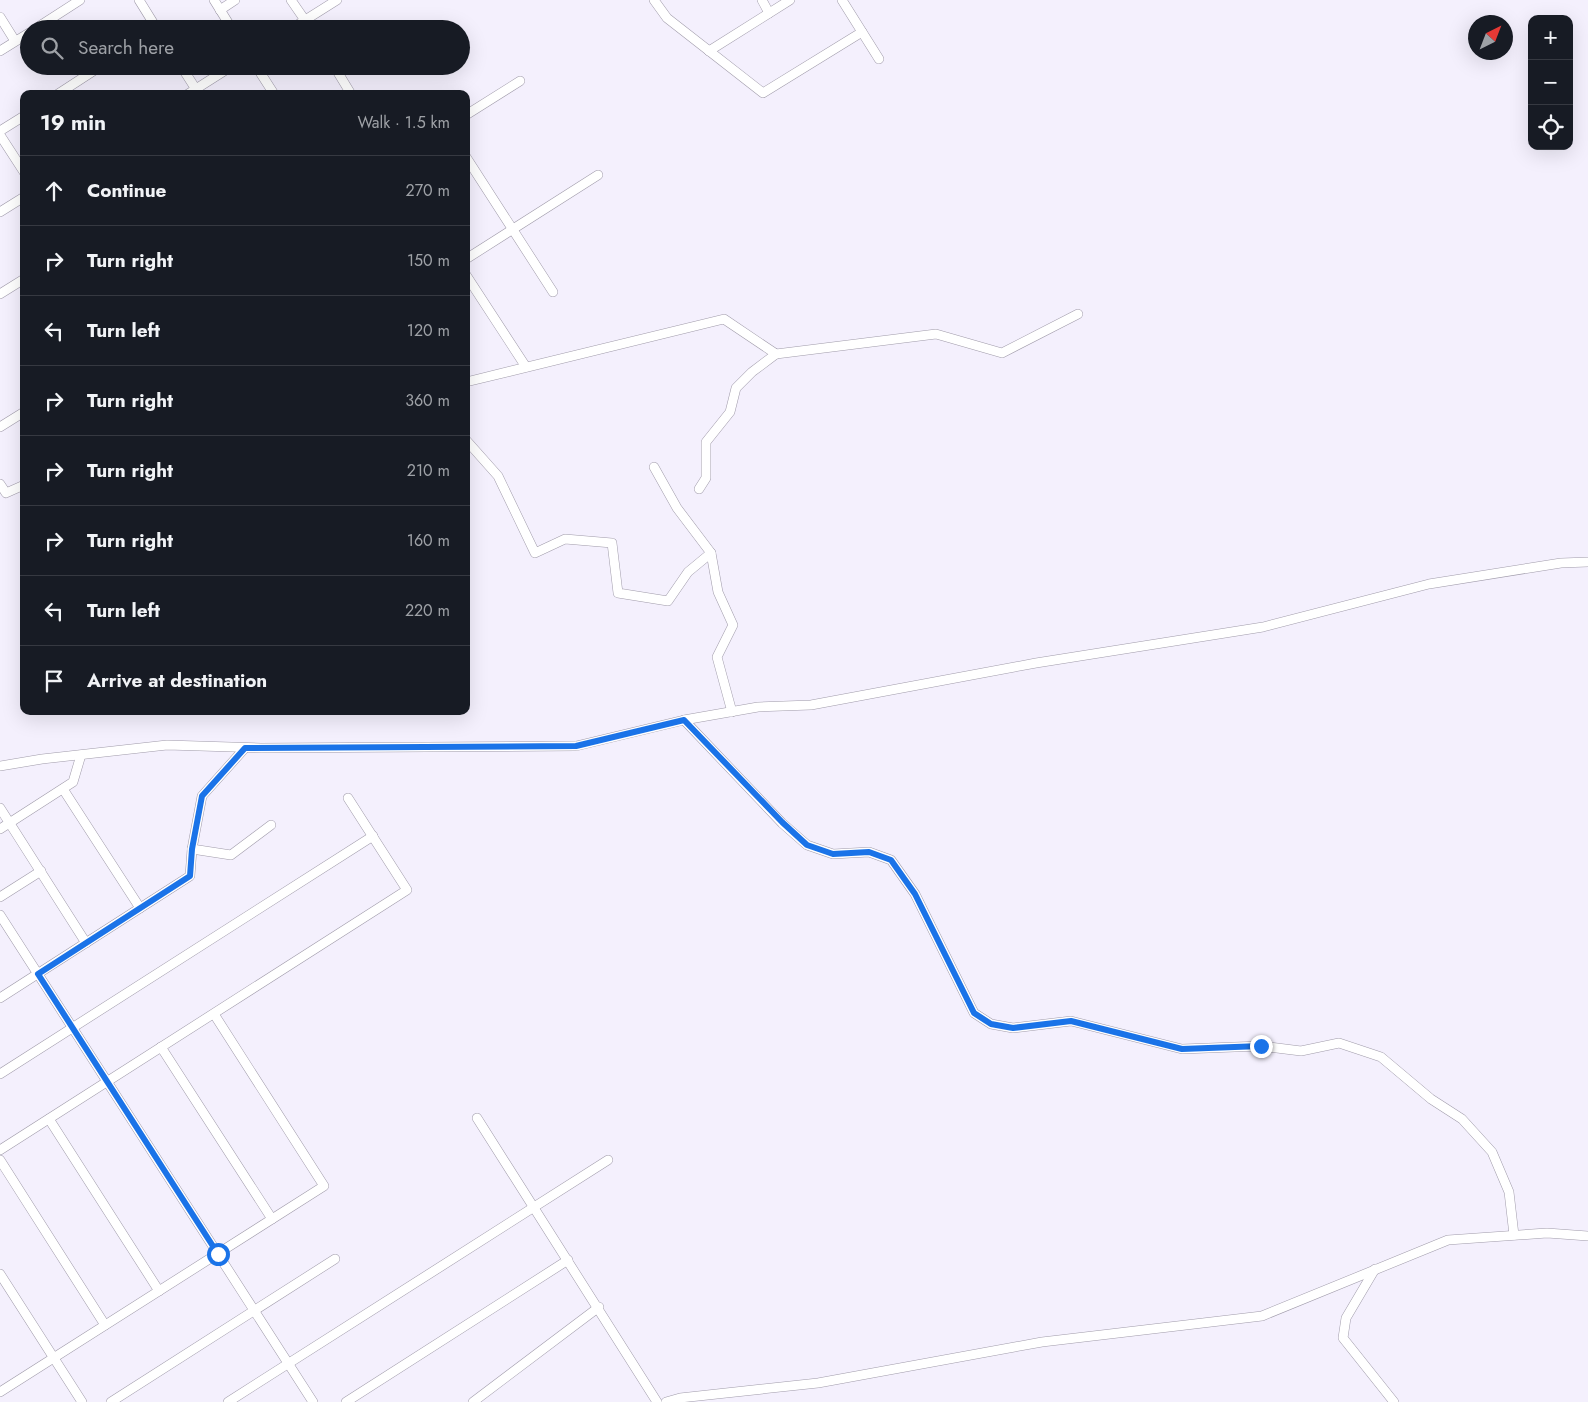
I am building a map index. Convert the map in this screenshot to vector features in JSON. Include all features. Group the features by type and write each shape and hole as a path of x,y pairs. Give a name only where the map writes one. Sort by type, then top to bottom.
{"street":[{"path":"49,20 80,0"},
{"path":"139,0 151,20"},
{"path":"214,0 226,20"},
{"path":"220,10 235,0"},
{"path":"291,0 305,20 337,0"},
{"path":"762,0 770,13"},
{"path":"709,51 790,0"},
{"path":"842,0 879,59"},
{"path":"659,1 667,18 763,93 862,32"},
{"path":"0,18 15,41"},
{"path":"0,51 20,38"},
{"path":"64,90 87,75"},
{"path":"186,75 193,90"},
{"path":"197,90 219,75"},
{"path":"262,75 271,90"},
{"path":"339,75 349,90"},
{"path":"470,112 520,81"},
{"path":"0,131 20,118"},
{"path":"0,135 20,166"},
{"path":"470,163 553,292"},
{"path":"470,257 598,175"},
{"path":"0,212 20,200"},
{"path":"470,281 526,367"},
{"path":"0,294 20,282"},
{"path":"700,489 706,478 706,442 730,412 736,388 752,372 776,354 936,334 1002,353 1078,314"},
{"path":"470,381 724,319 776,354"},
{"path":"0,427 20,414"},
{"path":"470,444 498,476 535,553 565,539 612,543 618,593 668,601 688,572 711,553"},
{"path":"654,467 677,508 711,553 718,592 734,625 717,657 732,712"},
{"path":"0,484 6,493 20,487"},
{"path":"0,766 167,745 245,748 576,746 684,720 758,707 811,705 1036,663 1263,628 1429,584 1561,563 1588,562"},
{"path":"684,720 782,822 807,845 833,854 869,852 891,860 915,894 974,1013 991,1024 1013,1028 1071,1021 1182,1049 1261,1046 1301,1051 1339,1043 1381,1057 1431,1099 1462,1119 1492,1152 1509,1192 1514,1236"},
{"path":"0,998 190,876 192,849 202,796 245,748"},
{"path":"0,829 73,782 81,755"},
{"path":"63,788 140,908"},
{"path":"0,1150 407,890 348,798"},
{"path":"0,808 86,942"},
{"path":"192,849 230,855 272,826"},
{"path":"0,1074 373,836"},
{"path":"0,897 41,871"},
{"path":"0,915 313,1402"},
{"path":"0,1392 324,1186 214,1014"},
{"path":"161,1047 272,1219"},
{"path":"477,1118 658,1402"},
{"path":"49,1119 159,1291"},
{"path":"0,1160 106,1325"},
{"path":"228,1402 608,1160"},
{"path":"666,1402 680,1398 818,1383 1042,1342 1262,1316 1448,1240 1547,1233 1586,1237"},
{"path":"111,1402 335,1259"},
{"path":"346,1402 568,1260"},
{"path":"1375,1269 1346,1318 1342,1338 1394,1402"},
{"path":"0,1274 82,1402"},
{"path":"472,1402 598,1307"}],"route":[{"path":"218,1254 38,974 190,876 192,849 202,796 245,748 576,746 684,720 782,822 807,845 833,854 869,852 891,860 915,894 974,1013 991,1024 1013,1028 1071,1021 1182,1049 1261,1046"}]}
